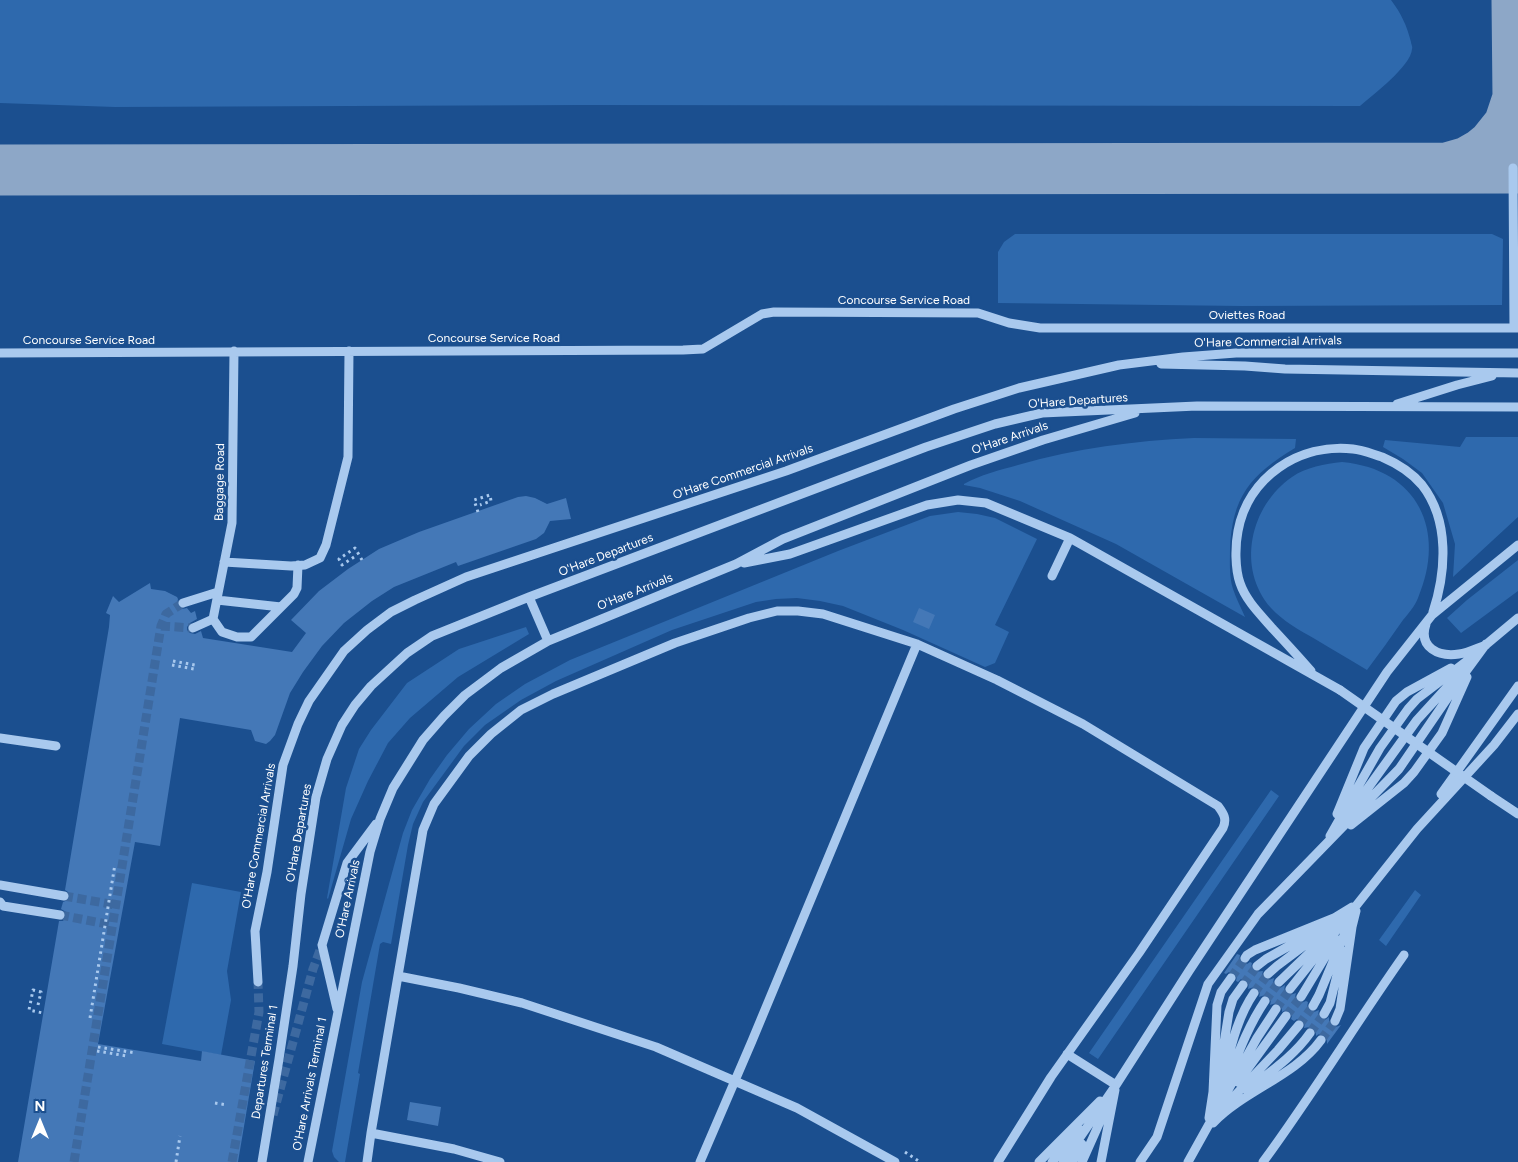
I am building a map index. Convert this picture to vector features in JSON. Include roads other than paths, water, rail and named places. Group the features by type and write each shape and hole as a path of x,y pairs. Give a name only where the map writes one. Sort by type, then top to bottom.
{"street":[{"path":"1513,168 1516,328"},
{"name":"Concourse Service Road","path":"0,353 683,350 703,349 762,314 774,312 978,312"},
{"name":"Oviettes Road","path":"978,312 1009,323 1040,328 1516,328"},
{"name":"Baggage Road","path":"213,619 232,523 234,351"},
{"path":"224,562 305,565 320,558 326,545 348,457 349,351"},
{"name":"O'Hare Commercial Arrivals","path":"258,982 255,931 267,872 283,765 298,724 309,702 344,652 367,630 391,612 414,600 466,577 786,471 964,406 1019,388 1119,365 1183,356 1236,353 1518,353"},
{"path":"1134,363 1285,369 1518,373"},
{"path":"1387,407 1457,385 1504,373"},
{"path":"1150,408 1197,406 1518,407"},
{"name":"O'Hare Arrivals","path":"337,1011 370,852 380,819 393,788 423,740 444,716 465,695 501,668 548,641 736,564 783,539 970,465 1043,440 1150,408"},
{"name":"O'Hare Departures","path":"292,966 300,894 316,797 326,759 342,725 355,705 371,686 407,653 432,636 926,447 995,424 1042,414 1150,408"},
{"path":"1316,677 1251,604 1239,583 1236,556 1239,524 1254,492 1268,475 1289,460 1317,450 1339,448 1369,453 1388,460 1406,471 1422,485 1434,506 1441,525 1443,546 1439,588 1425,627 1424,635 1426,642 1430,648 1438,652 1459,654 1486,644"},
{"path":"736,564 790,554 927,505 958,500 986,503 1070,538 1340,690 1518,814"},
{"path":"1052,576 1070,538"},
{"path":"1063,1162 1116,1085 1388,672 1430,617 1518,545"},
{"path":"193,628 213,619 222,632 237,637 251,637 294,594 297,588 298,565"},
{"path":"183,603 217,596 281,607"},
{"path":"530,597 548,641"},
{"path":"367,1162 422,830 434,804 469,756 490,734 521,710 553,694 675,643 749,618 776,611 798,611 823,614 917,644 997,680 1083,724 1218,806 1226,820 1223,828 1139,953 1067,1054 998,1162"},
{"path":"1317,853 1330,836 1380,748 1408,709 1417,699 1518,618"},
{"path":"700,1162 917,644"},
{"path":"1317,853 1337,830 1426,709 1486,644"},
{"path":"1317,853 1404,783 1414,772 1442,733 1468,675 1486,644"},
{"path":"1140,1162 1157,1137 1208,984 1253,920 1399,769 1486,644"},
{"path":"1317,853 1328,836 1364,748 1396,700 1457,665 1486,644"},
{"path":"1290,989 1417,829 1518,686"},
{"path":"1417,829 1494,745 1518,714"},
{"path":"0,738 56,746"},
{"path":"337,1011 322,944 347,863 380,819"},
{"path":"0,885 64,896"},
{"path":"1245,958 1255,950 1334,918 1360,901"},
{"path":"1257,966 1266,959 1336,920 1360,901"},
{"path":"1268,974 1342,918 1360,901"},
{"path":"1279,982 1360,901"},
{"path":"1301,997 1360,901"},
{"path":"1313,1006 1347,926 1360,901"},
{"path":"1324,1014 1330,1003 1350,927 1360,901"},
{"path":"1335,1021 1340,1009 1352,927 1360,901"},
{"path":"0,902 3,906 60,915"},
{"path":"1264,1162 1404,955"},
{"name":"Departures Terminal 1","path":"262,1162 292,966"},
{"path":"398,976 522,1003 656,1047 797,1108 895,1162"},
{"path":"1206,1130 1213,1092 1217,1005 1221,992 1231,978"},
{"path":"1206,1130 1216,1092 1229,1012 1233,999 1243,985"},
{"path":"1206,1130 1219,1093 1239,1021 1254,993"},
{"path":"1206,1130 1248,1031 1265,1001"},
{"path":"1188,1162 1276,1009"},
{"name":"O'Hare Arrivals Terminal 1","path":"308,1162 337,1011"},
{"path":"1206,1130 1286,1016"},
{"path":"1206,1130 1231,1099 1299,1025"},
{"path":"1206,1130 1234,1101 1301,1045 1310,1033"},
{"path":"1206,1130 1236,1103 1300,1062 1314,1051 1321,1040"},
{"path":"1067,1054 1116,1085"},
{"path":"1039,1162 1116,1085"},
{"path":"1052,1162 1116,1085"},
{"path":"1072,1162 1116,1085"},
{"path":"1082,1162 1116,1085"},
{"path":"1101,1162 1116,1085"},
{"path":"371,1133 454,1149 500,1162"}],"tunnel":[{"path":"74,1162 161,626 166,614 183,603"},
{"path":"161,626 193,628"},
{"path":"64,896 116,905"},
{"path":"60,915 112,925"},
{"path":"273,1115 313,969 322,945"},
{"path":"1231,978 1245,958"},
{"path":"1243,985 1257,966"},
{"path":"1254,993 1268,974"},
{"path":"232,1162 259,1012 258,982"},
{"path":"1265,1001 1279,982"},
{"path":"1276,1009 1290,989"},
{"path":"1286,1016 1301,997"},
{"path":"1299,1025 1313,1006"},
{"path":"1310,1033 1324,1014"},
{"path":"1321,1040 1335,1021"}]}
